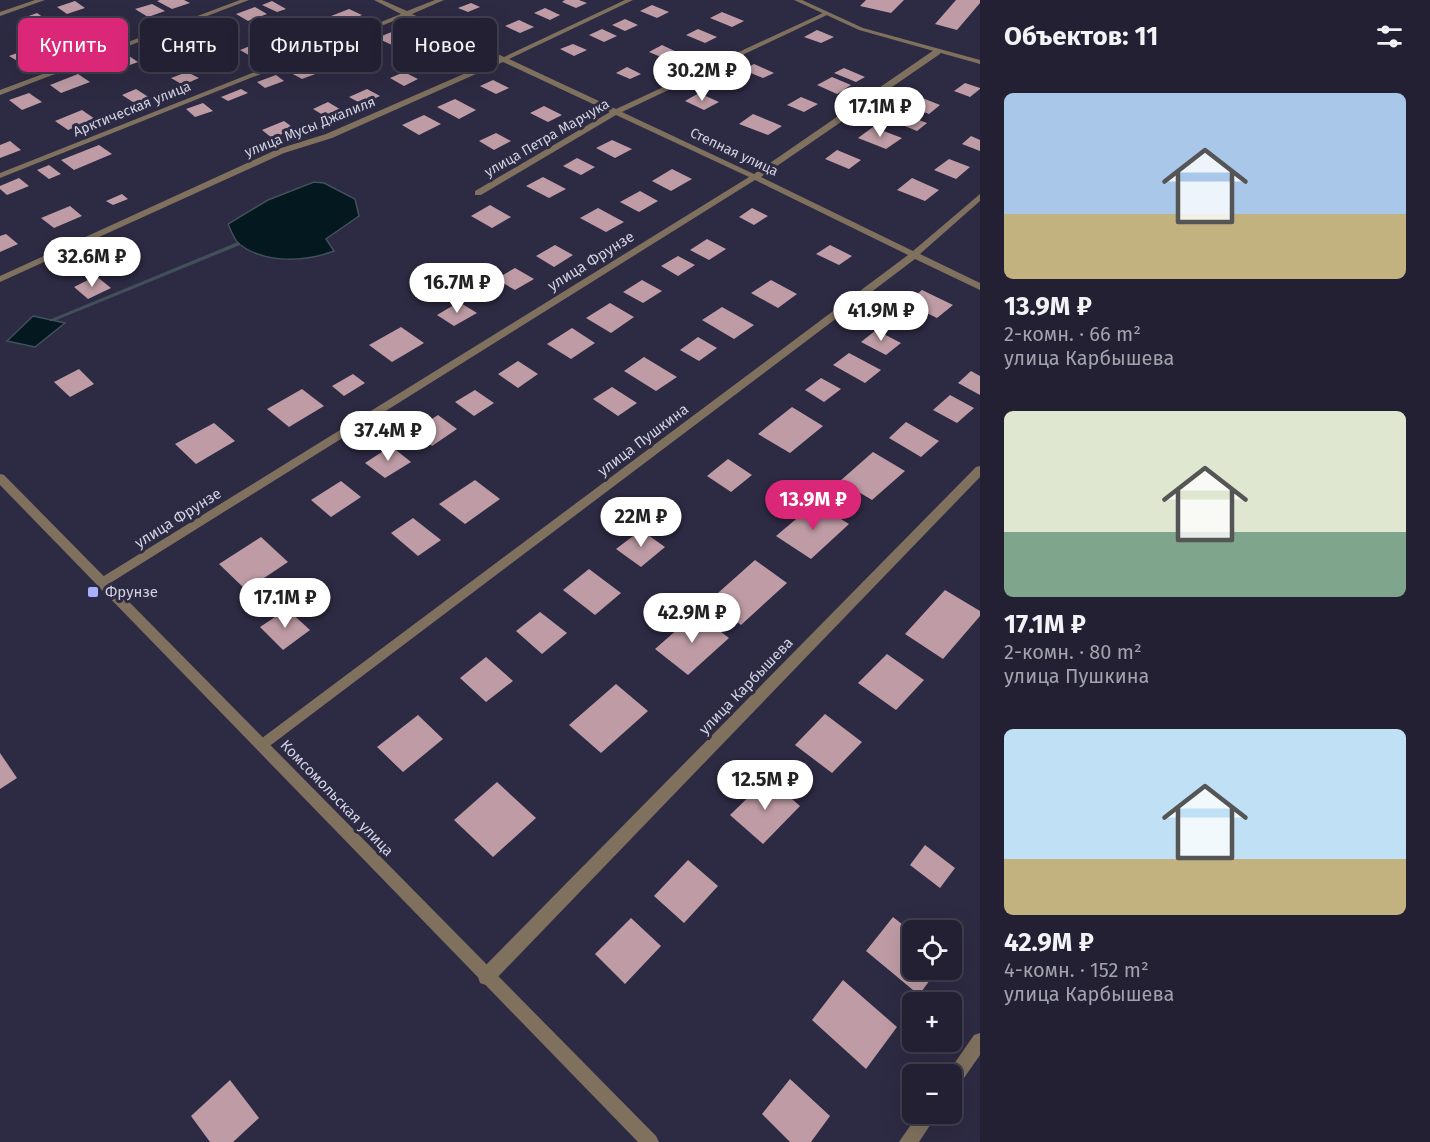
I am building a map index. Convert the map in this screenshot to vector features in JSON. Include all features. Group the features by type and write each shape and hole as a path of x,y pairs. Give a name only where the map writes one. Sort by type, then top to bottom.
{"street":[{"path":"0,14 42,0"},
{"path":"0,93 246,0"},
{"name":"Степная улица","path":"377,0 755,177 980,286"},
{"name":"Арктическая улица","path":"0,176 441,0"},
{"name":"улица Мусы Джалиля","path":"0,279 281,151 329,136 504,59 630,0"},
{"path":"797,0 861,29 937,52 980,62"},
{"name":"улица Петра Марчука","path":"478,193 616,112 825,14"},
{"name":"улица Фрунзе","path":"103,582 755,177 937,52"},
{"name":"улица Пушкина","path":"263,745 915,254 980,197"},
{"name":"улица Карбышева","path":"486,976 980,470"},
{"name":"Комсомольская улица","path":"0,478 650,1142"},
{"path":"962,1066 980,1041"},
{"path":"908,1142 921,1124"}],"water":[{"path":"314,182 324,183 355,199 359,216 326,239 334,251 298,259 273,258 249,250 237,242 228,224 268,200"},
{"path":"33,316 65,323 35,347 7,341"}],"building":[{"path":"184,0 190,3 172,9 157,1"},
{"path":"579,0 587,3 576,8 562,2"},
{"path":"866,0 904,0 891,13 860,6"},
{"path":"956,0 980,0 980,3 957,30 935,24"},
{"path":"75,1 85,8 67,14 57,7"},
{"path":"272,1 286,9 277,12 262,5"},
{"path":"471,3 480,7 468,12 458,8"},
{"path":"152,4 165,11 148,17 135,9"},
{"path":"652,5 669,12 657,18 640,11"},
{"path":"255,7 267,14 250,18 248,21 236,14"},
{"path":"545,8 560,15 550,20 534,13"},
{"path":"349,9 362,15 355,18 326,18"},
{"path":"722,12 744,21 732,27 710,18"},
{"path":"37,13 44,18 27,18"},
{"path":"625,19 638,25 625,31 612,25"},
{"path":"519,20 534,27 520,33 505,26"},
{"path":"602,29 617,36 604,42 589,35"},
{"path":"698,29 717,37 705,43 686,35"},
{"path":"817,30 834,37 821,43 804,37"},
{"path":"393,31 393,45 381,40 381,36"},
{"path":"573,44 587,50 574,56 560,49"},
{"path":"662,45 681,54 668,60 649,52"},
{"path":"250,46 250,56 240,50"},
{"path":"18,53 18,61 9,56"},
{"path":"129,56 138,62 128,66"},
{"path":"754,64 774,73 763,78 743,70"},
{"path":"627,67 641,74 630,79 616,73"},
{"path":"844,68 865,77 856,82 834,73"},
{"path":"187,72 199,78 183,85 171,78"},
{"path":"316,72 318,73 302,79 291,73"},
{"path":"404,72 418,79 404,86 390,78"},
{"path":"78,74 90,82 61,93 50,85"},
{"path":"276,75 284,81 265,88 257,82"},
{"path":"832,77 851,85 837,94 817,85"},
{"path":"493,80 509,88 496,94 480,86"},
{"path":"965,83 980,89 970,97 954,91"},
{"path":"136,89 150,98 136,104 122,95"},
{"path":"241,89 248,93 228,101 221,97"},
{"path":"367,89 380,96 362,104 349,97"},
{"path":"29,93 42,102 22,110 9,100"},
{"path":"699,93 719,102 704,110 685,101"},
{"path":"801,97 818,104 804,112 787,105"},
{"path":"920,97 940,105 929,114 907,106"},
{"path":"455,99 476,110 459,119 437,107"},
{"path":"328,102 343,111 328,118 313,109"},
{"path":"203,103 213,111 195,117 186,109"},
{"path":"544,106 562,115 548,122 530,113"},
{"path":"82,110 95,119 68,130 55,121"},
{"path":"753,114 782,126 768,135 739,124"},
{"path":"424,115 441,124 419,135 402,125"},
{"path":"906,115 927,123 917,131 895,122"},
{"path":"284,121 295,129 272,138 262,130"},
{"path":"873,127 902,138 886,149 858,138"},
{"path":"496,133 511,141 494,150 479,141"},
{"path":"971,136 980,140 980,151 962,144"},
{"path":"612,140 632,149 615,158 596,148"},
{"path":"10,141 21,150 0,158 0,145"},
{"path":"99,145 112,154 74,170 61,160"},
{"path":"837,150 861,160 849,169 825,159"},
{"path":"577,158 595,167 581,175 563,166"},
{"path":"949,159 970,167 956,179 934,170"},
{"path":"49,165 61,174 49,179 37,170"},
{"path":"672,169 692,179 671,191 652,181"},
{"path":"543,177 566,189 549,198 526,186"},
{"path":"19,178 29,186 7,195 0,189 0,186"},
{"path":"912,178 939,190 925,201 897,190"},
{"path":"640,191 658,201 639,212 620,202"},
{"path":"122,194 128,199 113,205 106,201"},
{"path":"490,205 511,217 492,228 471,216"},
{"path":"70,206 82,216 54,228 41,218"},
{"path":"598,208 624,222 606,232 580,218"},
{"path":"752,208 768,216 754,225 739,217"},
{"path":"6,234 18,244 0,252 0,236"},
{"path":"707,239 726,249 709,260 690,250"},
{"path":"555,245 573,255 554,267 536,256"},
{"path":"830,245 852,256 839,265 816,254"},
{"path":"678,256 695,265 678,276 661,266"},
{"path":"515,268 534,279 515,290 496,279"},
{"path":"96,276 111,288 88,299 74,287"},
{"path":"642,280 662,291 643,303 623,292"},
{"path":"771,280 797,294 778,308 751,293"},
{"path":"922,290 953,305 937,318 906,303"},
{"path":"459,302 477,313 454,326 437,315"},
{"path":"610,303 634,317 611,333 586,318"},
{"path":"722,307 754,325 734,339 702,320"},
{"path":"401,327 424,343 392,362 369,345"},
{"path":"572,328 595,343 571,359 547,344"},
{"path":"876,330 901,343 886,355 861,342"},
{"path":"698,337 717,348 699,361 680,350"},
{"path":"849,353 881,370 865,383 833,365"},
{"path":"644,357 677,377 656,391 624,371"},
{"path":"518,361 538,374 518,388 498,374"},
{"path":"79,369 94,384 70,397 54,382"},
{"path":"971,371 980,376 980,395 958,383"},
{"path":"353,374 365,383 344,396 332,386"},
{"path":"821,378 841,389 824,402 805,390"},
{"path":"612,387 637,403 618,416 593,399"},
{"path":"302,389 324,406 289,427 267,409"},
{"path":"475,390 494,403 474,416 455,402"},
{"path":"950,395 974,408 957,423 933,410"},
{"path":"792,407 823,426 790,453 758,434"},
{"path":"438,415 457,429 432,446 413,431"},
{"path":"906,422 939,441 921,457 889,438"},
{"path":"214,423 235,441 196,464 175,444"},
{"path":"391,446 411,462 385,478 365,463"},
{"path":"873,452 905,471 872,500 840,481"},
{"path":"728,459 752,475 731,492 707,476"},
{"path":"475,480 500,499 465,524 439,504"},
{"path":"341,481 361,497 331,517 311,500"},
{"path":"815,503 849,524 811,559 776,536"},
{"path":"413,518 441,540 418,556 391,533"},
{"path":"641,530 665,547 641,567 616,549"},
{"path":"261,537 288,562 246,590 219,564"},
{"path":"755,560 787,583 741,625 709,601"},
{"path":"589,569 621,593 595,615 563,590"},
{"path":"945,590 980,611 980,616 943,659 905,634"},
{"path":"287,609 310,630 283,650 260,627"},
{"path":"540,612 567,633 542,654 516,631"},
{"path":"696,613 729,638 688,675 655,649"},
{"path":"887,654 924,680 896,710 858,683"},
{"path":"486,657 513,681 486,702 460,678"},
{"path":"616,684 648,711 601,753 569,725"},
{"path":"825,714 862,742 832,773 795,745"},
{"path":"418,715 443,739 403,772 377,747"},
{"path":"0,753 17,778 0,789"},
{"path":"768,778 800,806 763,844 730,815"},
{"path":"497,782 536,818 493,857 454,820"},
{"path":"925,845 955,868 940,888 910,865"},
{"path":"688,860 718,886 684,923 654,896"},
{"path":"893,917 902,924 902,980 930,980 921,992 915,992 866,951"},
{"path":"631,918 661,946 625,984 595,954"},
{"path":"843,980 897,1027 866,1069 812,1020"},
{"path":"790,1079 830,1116 811,1142 790,1142 762,1114"},
{"path":"230,1080 259,1118 233,1142 210,1142 191,1116"}],"waterway":[{"path":"52,320 238,244"}],"place":[{"name":"Фрунзе","path":"93,592"}]}
